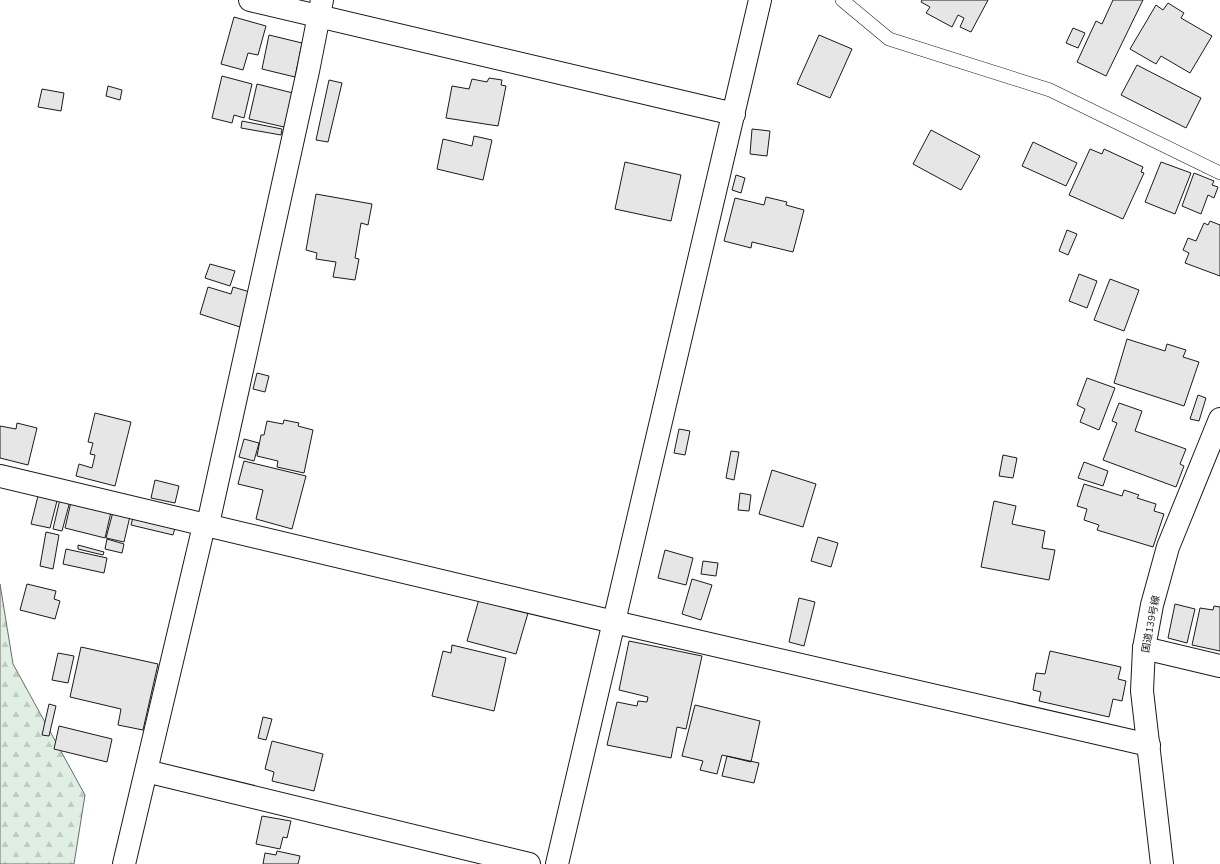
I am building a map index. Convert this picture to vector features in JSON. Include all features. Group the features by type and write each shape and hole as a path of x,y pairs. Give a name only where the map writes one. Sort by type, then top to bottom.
{"main road":[{"path":"250,0 320,8 734,114"},
{"path":"558,864 760,0"},
{"path":"124,864 202,534 208,524 308,71 320,8"},
{"name":"国道139号線","path":"1162,864 1142,691 1144,648 1152,605 1168,547 1220,419"},
{"path":"0,476 208,524 614,622 1149,745"},
{"path":"1144,648 1220,666"},
{"path":"146,771 529,864"}],"lane":[{"path":"842,0 889,39 1050,90 1220,173"}],"green space":[{"path":"0,584 13,664 85,795 74,864 0,864"}],"building":[{"path":"922,0 988,0 971,32 960,27 964,18 958,15 952,27 926,13 930,7 921,2"},
{"path":"1113,0 1143,0 1106,76 1077,62 1096,21 1102,24"},
{"path":"1168,3 1184,13 1181,18 1212,36 1190,73 1161,56 1156,64 1130,49 1156,5 1163,10"},
{"path":"234,17 266,26 258,55 248,53 243,70 221,64"},
{"path":"1073,28 1085,33 1078,48 1066,43"},
{"path":"269,35 302,43 295,77 262,69"},
{"path":"819,35 852,49 830,98 797,84"},
{"path":"1137,65 1201,98 1186,128 1121,95"},
{"path":"222,76 252,84 244,118 234,115 232,123 212,118"},
{"path":"489,78 502,80 501,85 506,86 498,126 446,118 452,86 469,89 472,79 487,82"},
{"path":"329,80 342,83 328,142 316,140"},
{"path":"257,84 293,93 284,127 249,119"},
{"path":"108,86 122,90 120,100 106,96"},
{"path":"42,89 64,93 61,111 38,107"},
{"path":"242,121 282,129 281,135 241,128"},
{"path":"752,129 770,131 767,156 750,154"},
{"path":"931,130 980,156 961,190 913,164"},
{"path":"474,136 492,140 483,180 437,169 443,139 472,146"},
{"path":"1033,142 1077,163 1066,186 1022,166"},
{"path":"1090,149 1102,154 1104,149 1143,167 1141,172 1144,173 1123,219 1069,195"},
{"path":"625,162 681,175 671,221 615,209"},
{"path":"1161,162 1191,173 1175,214 1145,202"},
{"path":"1194,173 1214,181 1212,185 1218,187 1214,198 1208,195 1201,214 1182,206"},
{"path":"736,175 745,178 741,193 732,190"},
{"path":"316,194 372,204 368,225 361,223 355,258 359,259 355,280 333,277 336,262 316,259 317,253 306,250"},
{"path":"766,197 787,202 786,205 804,210 793,252 752,242 751,248 724,241 735,198 764,205"},
{"path":"1210,221 1220,225 1220,276 1185,263 1189,253 1183,250 1188,238 1196,241 1204,223 1208,225"},
{"path":"1067,230 1077,234 1068,255 1059,251"},
{"path":"210,264 235,271 230,286 205,278"},
{"path":"1079,274 1097,281 1087,308 1069,301"},
{"path":"1110,279 1139,290 1124,331 1094,320"},
{"path":"208,287 231,294 233,287 250,292 240,327 200,314"},
{"path":"1127,339 1165,351 1167,344 1186,350 1183,357 1199,362 1184,406 1114,383"},
{"path":"257,373 269,376 265,392 253,389"},
{"path":"1087,378 1115,388 1099,430 1080,422 1085,409 1077,405"},
{"path":"1198,395 1206,398 1199,421 1190,419"},
{"path":"1119,403 1142,411 1135,431 1186,449 1180,464 1184,466 1176,487 1103,460 1117,423 1112,421"},
{"path":"95,413 131,422 115,486 76,476 79,464 92,468 95,455 90,454 93,443 88,442"},
{"path":"284,420 299,423 298,426 313,430 304,473 277,467 278,461 257,456 261,435 264,435 267,421 283,424"},
{"path":"17,423 37,428 28,465 0,458 0,426 16,429"},
{"path":"679,429 690,431 685,455 674,453"},
{"path":"244,439 259,443 254,461 239,457"},
{"path":"731,451 739,452 734,480 726,478"},
{"path":"1003,455 1017,458 1013,478 999,476"},
{"path":"244,461 306,476 292,529 256,519 263,490 238,484"},
{"path":"1084,462 1108,471 1103,486 1078,478"},
{"path":"772,470 816,484 803,527 759,514"},
{"path":"155,480 179,486 175,503 151,498"},
{"path":"1084,484 1122,496 1124,490 1139,495 1137,498 1156,504 1154,511 1164,514 1153,547 1097,530 1099,525 1084,520 1087,509 1077,506"},
{"path":"39,492 58,497 50,528 31,524"},
{"path":"740,493 751,495 749,511 738,510"},
{"path":"60,499 70,501 62,531 53,529"},
{"path":"994,501 1016,506 1012,524 1045,531 1042,548 1055,550 1049,580 981,567"},
{"path":"71,502 111,512 105,538 65,528"},
{"path":"113,512 130,516 124,542 106,538"},
{"path":"133,517 175,528 173,535 131,525"},
{"path":"46,532 59,535 53,569 40,566"},
{"path":"818,537 838,543 831,567 811,561"},
{"path":"107,539 124,544 122,553 105,549"},
{"path":"78,545 104,552 103,555 78,549"},
{"path":"66,549 107,558 104,573 63,564"},
{"path":"665,550 693,558 686,585 658,578"},
{"path":"703,561 718,563 716,576 701,574"},
{"path":"692,579 712,585 701,620 682,614"},
{"path":"27,584 56,591 54,599 60,601 55,619 20,610"},
{"path":"799,598 815,602 804,646 789,642"},
{"path":"479,599 528,613 516,654 467,641"},
{"path":"1175,604 1195,609 1187,643 1168,638"},
{"path":"1214,606 1220,607 1220,651 1192,645 1200,608 1213,610"},
{"path":"629,641 702,656 686,729 677,727 671,758 607,745 617,702 637,706 638,701 647,702 648,697 619,690"},
{"path":"452,645 506,658 494,711 432,696 443,651 451,653"},
{"path":"81,647 158,664 143,730 118,725 121,709 70,697"},
{"path":"1050,651 1121,667 1118,679 1126,681 1122,701 1113,699 1109,717 1039,701 1041,692 1033,690 1036,673 1045,674"},
{"path":"58,653 74,656 68,683 52,680"},
{"path":"49,704 56,706 49,736 42,735"},
{"path":"695,705 760,721 751,762 722,755 717,774 700,770 703,761 682,756"},
{"path":"263,717 272,719 266,740 258,738"},
{"path":"59,726 112,739 107,762 54,749"},
{"path":"272,741 323,754 314,791 272,781 274,772 265,769"},
{"path":"727,756 759,763 754,783 722,776"},
{"path":"262,816 291,821 287,838 283,837 280,849 256,844"},
{"path":"277,851 300,856 298,864 263,864 265,853 276,855"}]}
